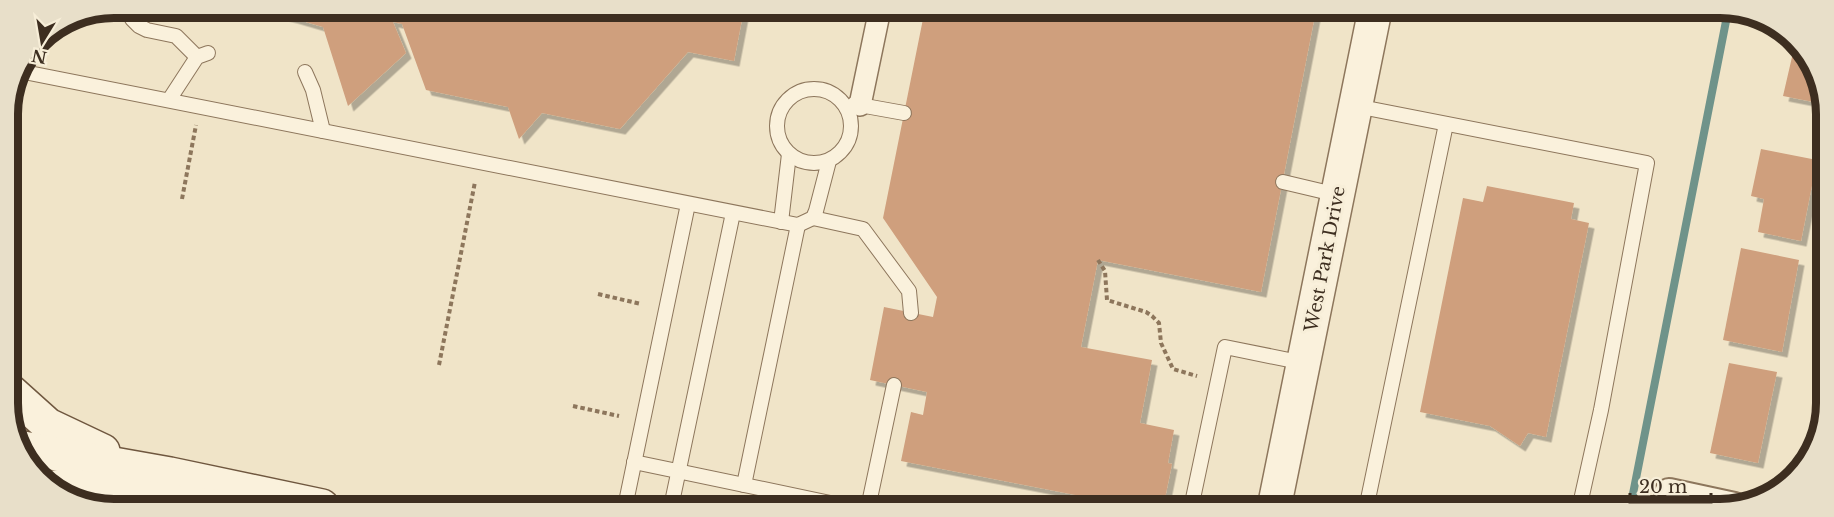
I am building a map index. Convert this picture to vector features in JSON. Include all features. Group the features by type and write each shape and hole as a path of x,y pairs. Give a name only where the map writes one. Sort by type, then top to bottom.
{"main road":[{"name":"West Park Drive","path":"1277,499 1373,18"},
{"path":"18,398 48,425 105,452 170,474"},
{"path":"30,449 170,474 289,499"},
{"path":"65,486 157,499"}],"street":[{"path":"851,103 877,18"},
{"path":"1669,493 1697,499"}],"lane":[{"path":"131,18 147,30 176,36 203,55 169,100"},
{"path":"305,72 323,131"},
{"path":"28,73 781,222 798,225 813,218 863,229 909,291 911,313"},
{"path":"851,103 850,138 838,155 829,161 809,164 789,154 781,144 777,133 780,109 787,99 808,89 821,89 851,103 904,112"},
{"path":"1356,106 1647,163 1601,410 1581,499"},
{"path":"1368,499 1446,124"},
{"path":"781,222 789,154"},
{"path":"813,218 829,161"},
{"path":"1283,182 1338,195"},
{"path":"627,499 688,204"},
{"path":"672,499 734,213"},
{"path":"744,485 798,225"},
{"path":"1193,499 1225,347 1304,363"},
{"path":"870,499 894,385"},
{"path":"634,462 814,499"}],"path":[{"path":"182,199 196,125"},
{"path":"440,365 475,182"},
{"path":"1098,260 1105,271 1107,300 1139,309 1152,316 1159,323 1161,343 1173,369 1197,376"},
{"path":"598,294 641,304"},
{"path":"573,406 619,416"}],"building":[{"path":"292,18 742,18 734,61 688,52 620,129 542,113 519,139 508,107 426,90 402,24 393,22 406,53 348,106 323,27"},
{"path":"923,18 1314,18 1261,292 1098,260 1081,347 1152,360 1140,423 1174,430 1168,463 1172,464 1165,499 1096,499 901,461 911,412 923,415 927,392 870,380 884,307 933,317 937,297 883,218"},
{"path":"1793,52 1811,83 1815,102 1783,96"},
{"path":"1761,149 1816,160 1801,241 1758,232 1764,199 1751,196"},
{"path":"1487,186 1574,203 1571,219 1589,223 1546,437 1528,433 1520,446 1490,426 1420,412 1463,198 1483,202"},
{"path":"1741,248 1799,260 1782,352 1723,340"},
{"path":"1729,363 1777,372 1758,463 1710,453"}],"waterway":[{"path":"1632,499 1727,19"}]}
